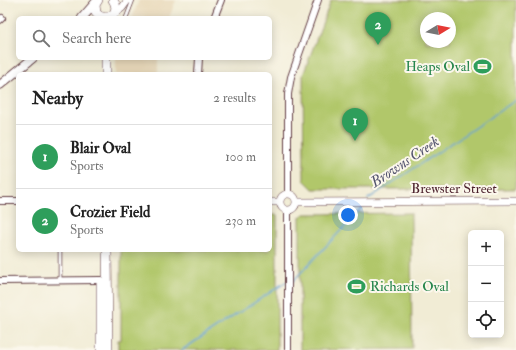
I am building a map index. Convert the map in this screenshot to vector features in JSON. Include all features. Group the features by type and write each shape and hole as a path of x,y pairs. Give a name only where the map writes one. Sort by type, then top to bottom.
{"main road":[{"path":"112,16 116,6 114,0"},
{"path":"97,1 95,8 99,16"},
{"path":"84,16 97,1"},
{"path":"0,85 31,60"},
{"path":"101,72 105,60"},
{"path":"105,60 106,72"},
{"path":"101,252 101,350"},
{"path":"107,252 108,350"}],"street":[{"path":"112,16 122,8 128,0"},
{"path":"215,16 221,0"},
{"path":"288,194 288,94 291,77 318,0"},
{"path":"198,72 199,60"},
{"path":"288,194 294,196 296,202 295,207 288,210 283,209 280,202 282,196 288,194"},
{"path":"0,201 16,201"},
{"name":"Brewster Street","path":"296,202 516,201"},
{"path":"272,202 280,202"},
{"path":"288,210 288,350"},
{"path":"0,281 101,280"}],"lane":[{"path":"127,16 133,0"},
{"path":"60,252 60,281"}],"shaded area":[{"path":"139,0 176,0 170,16 133,16"},
{"path":"116,60 158,60 158,72 116,72"}],"green space":[{"path":"331,0 516,0 516,189 313,189 304,180 303,75"},
{"path":"411,213 412,349 300,350 300,217 304,214"},
{"path":"272,215 277,215 277,350 118,350 118,340 121,340 121,252 272,252"}],"waterway":[{"name":"Browns Creek","path":"368,199 516,100"},
{"name":"Browns Creek","path":"289,281 293,281 366,204"},
{"name":"Browns Creek","path":"182,350 286,282"}],"place":[{"name":"Crozier Field","path":"378,45"},
{"name":"Heaps Oval","path":"483,66"},
{"name":"Blair Oval","path":"355,141"},
{"name":"Richards Oval","path":"357,286"}]}
